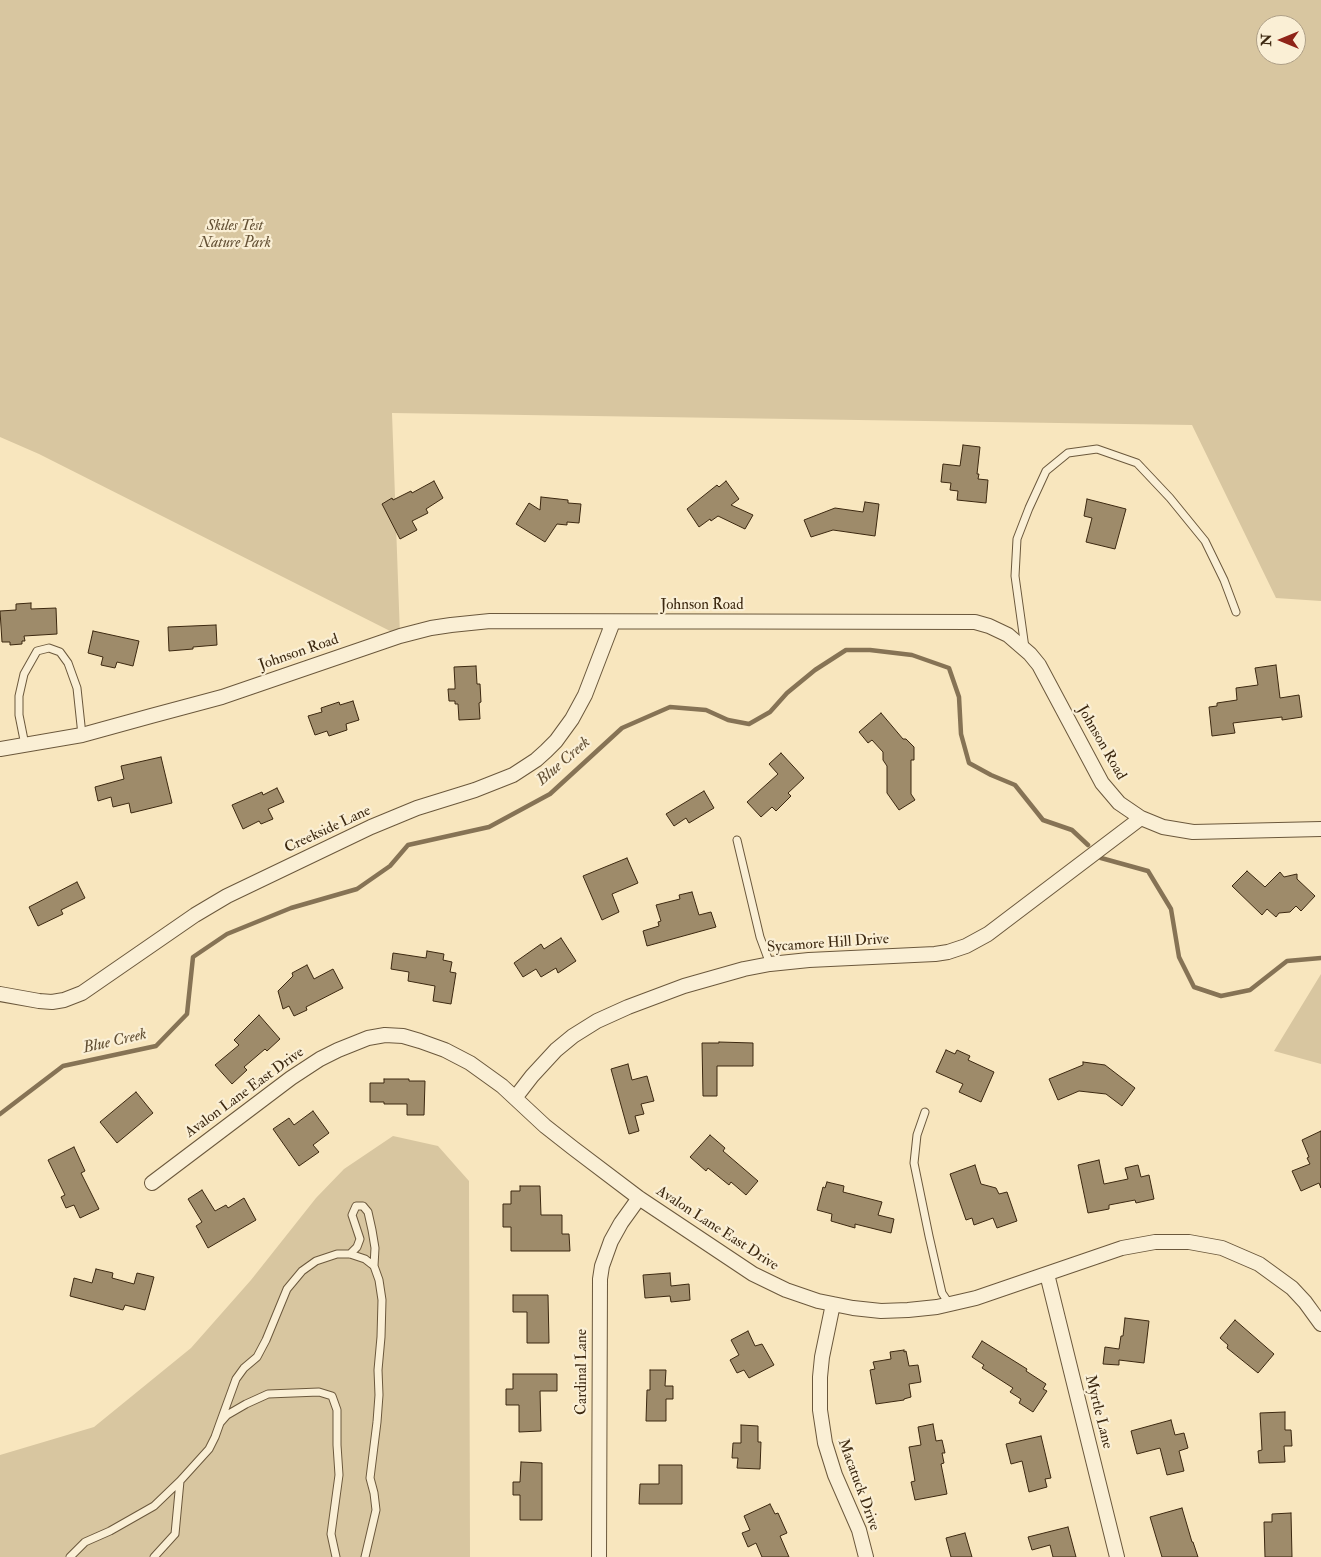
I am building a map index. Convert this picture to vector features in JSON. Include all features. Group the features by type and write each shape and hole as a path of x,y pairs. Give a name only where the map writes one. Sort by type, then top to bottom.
{"street":[{"name":"Johnson Road","path":"0,749 82,735 222,697 400,636 431,628 490,621 975,622 1008,635 1025,648 1039,665 1102,783 1119,803 1141,818 1163,827 1192,832 1321,829"},
{"name":"Creekside Lane","path":"0,994 52,1002 64,1000 82,993 195,915 227,896 371,827 417,808 475,790 513,775 546,751 572,719 585,694 613,622"},
{"name":"Sycamore Hill Drive","path":"515,1098 556,1050 573,1036 597,1021 628,1007 684,986 744,969 770,964 809,960 928,955 960,948 988,934 1141,818"},
{"name":"Avalon Lane East Drive","path":"152,1183 302,1070 338,1050 372,1037 385,1035 403,1036 446,1050 470,1063 515,1098 566,1143 639,1198 753,1274 799,1295 866,1310 895,1311 923,1309 950,1305 976,1298 1136,1245 1170,1241 1196,1242 1222,1248 1259,1264 1292,1288 1321,1324"},
{"name":"Cardinal Lane","path":"599,1557 600,1279 602,1266 611,1241 639,1198"},
{"name":"Myrtle Lane","path":"1047,1274 1117,1557"},
{"name":"Macatuck Drive","path":"833,1304 822,1356 820,1410 827,1449 835,1475 859,1530 866,1557"}],"lane":[{"path":"1025,648 1014,576 1017,540 1029,508 1046,472 1068,453 1098,449 1137,463 1170,498 1205,541 1224,580 1236,612"},
{"path":"25,745 19,715 19,696 24,674 37,652 49,648 60,652 68,664 77,688 82,735"},
{"path":"737,840 760,937 770,964"},
{"path":"925,1112 917,1135 914,1163 942,1293 950,1305"},
{"path":"350,1254 357,1247 360,1239 352,1214 356,1206 363,1206 368,1212 375,1248 374,1266 379,1280 382,1300 378,1370 379,1395 370,1478 376,1510 365,1557"},
{"path":"70,1557 85,1542 110,1531 154,1506 209,1449 216,1437 236,1379 244,1368 257,1357 288,1289 302,1271 316,1261 337,1254 350,1254 364,1259 374,1266"},
{"path":"220,1423 227,1415 268,1394 319,1392 332,1396 337,1410 337,1446 340,1475 332,1534 336,1557"},
{"path":"154,1557 175,1534 180,1481"}],"green space":[{"name":"Skiles Test Nature Park","path":"0,0 1321,0 1321,601 1276,598 1192,425 392,413 400,636 39,454 0,437"},
{"path":"1321,974 1321,1064 1274,1051"},
{"path":"393,1136 438,1146 469,1181 470,1557 0,1557 0,1455 94,1427 191,1348 251,1280 316,1198 344,1169"}],"building":[{"path":"963,445 980,447 977,474 979,474 978,479 988,480 986,503 957,500 958,491 950,490 951,483 941,482 943,464 960,466"},
{"path":"434,481 443,498 426,509 428,513 412,521 417,530 400,539 382,504 411,491 412,493"},
{"path":"726,481 739,499 731,505 753,515 745,529 718,516 699,527 687,509 717,485 719,487"},
{"path":"541,497 568,500 568,503 581,504 579,523 567,522 567,525 557,524 545,542 516,524 529,503 540,510"},
{"path":"1087,499 1126,509 1115,549 1086,542 1092,518 1084,516"},
{"path":"865,502 879,504 875,536 833,530 811,537 804,520 835,508 863,512"},
{"path":"31,603 31,609 56,608 57,634 24,636 25,641 22,641 22,644 10,645 10,642 2,642 0,611 16,610 16,604"},
{"path":"216,625 217,645 169,651 168,627"},
{"path":"93,631 139,641 133,666 117,662 115,668 101,665 103,657 88,653"},
{"path":"1276,665 1280,698 1299,695 1302,717 1282,720 1282,717 1233,723 1235,733 1212,736 1209,707 1217,706 1217,703 1237,700 1236,688 1258,685 1255,668"},
{"path":"476,666 477,684 480,684 480,719 459,720 458,704 455,704 455,701 449,701 448,689 455,689 454,667"},
{"path":"353,701 359,720 346,724 347,730 329,736 327,731 315,735 308,716 322,712 321,708 339,702 340,705"},
{"path":"881,713 903,739 906,739 914,747 914,760 911,760 911,794 915,800 899,810 887,793 887,766 883,760 883,752 872,740 868,743 859,732"},
{"path":"781,753 804,778 788,793 791,796 776,811 772,807 761,817 747,802 778,774 769,764"},
{"path":"161,757 172,803 131,813 129,803 113,807 111,797 98,801 95,787 124,779 121,766"},
{"path":"277,788 284,802 268,809 273,819 261,824 259,821 243,829 232,805 262,792 263,795"},
{"path":"704,791 714,808 689,823 686,818 674,826 666,814"},
{"path":"627,858 638,883 612,894 619,912 602,920 583,876"},
{"path":"1247,871 1265,887 1280,872 1284,877 1297,874 1297,879 1315,896 1301,911 1296,906 1290,912 1279,913 1276,917 1267,909 1262,915 1232,886"},
{"path":"77,882 85,898 61,910 63,914 38,926 29,907"},
{"path":"692,892 699,915 711,912 716,927 647,946 643,931 659,926 658,922 661,921 656,905 680,899 679,895"},
{"path":"561,938 576,961 558,973 556,968 541,977 536,969 523,977 514,963 541,944 544,949"},
{"path":"427,951 444,954 443,960 452,962 450,972 456,973 451,1004 433,1001 435,986 408,981 409,972 391,969 393,953 426,958"},
{"path":"307,965 314,979 333,969 343,988 306,1007 307,1010 294,1016 289,1006 283,1009 278,991 293,976 292,973"},
{"path":"259,1015 280,1039 244,1067 247,1070 232,1084 215,1065 239,1045 234,1040"},
{"path":"702,1043 753,1043 753,1066 717,1066 717,1096 703,1096"},
{"path":"946,1050 955,1054 957,1050 970,1056 968,1060 994,1072 981,1102 959,1092 963,1084 936,1072"},
{"path":"1083,1062 1105,1065 1135,1088 1122,1106 1106,1094 1079,1091 1058,1100 1049,1079 1083,1065"},
{"path":"628,1064 632,1080 647,1076 654,1101 641,1104 644,1114 635,1116 639,1131 629,1134 611,1069"},
{"path":"384,1079 425,1081 424,1115 407,1115 407,1104 370,1102 370,1083 384,1083"},
{"path":"136,1092 153,1113 117,1143 100,1122"},
{"path":"313,1111 329,1133 313,1145 319,1152 299,1166 273,1129 289,1118 294,1125"},
{"path":"1321,1131 1321,1188 1319,1183 1301,1191 1292,1171 1310,1164 1302,1140"},
{"path":"710,1135 725,1148 723,1151 758,1181 746,1195 731,1182 729,1185 708,1168 706,1171 690,1157"},
{"path":"74,1147 85,1171 81,1173 99,1209 80,1218 74,1205 66,1208 61,1197 65,1195 48,1160"},
{"path":"1099,1160 1104,1184 1128,1179 1125,1168 1138,1165 1141,1177 1149,1175 1154,1199 1136,1203 1135,1200 1109,1205 1109,1209 1088,1213 1078,1165"},
{"path":"975,1165 981,1184 996,1188 999,1194 1007,1192 1017,1221 997,1228 993,1218 974,1225 972,1218 966,1220 950,1174"},
{"path":"827,1182 844,1186 843,1192 882,1202 878,1215 894,1219 891,1233 855,1224 855,1228 831,1221 832,1214 817,1210 823,1187 825,1188"},
{"path":"520,1186 540,1186 541,1215 562,1215 562,1234 569,1234 570,1251 511,1251 511,1227 503,1227 503,1204 511,1204 511,1191 520,1191"},
{"path":"202,1190 215,1211 226,1205 228,1208 244,1198 256,1220 208,1248 196,1226 202,1222 188,1199"},
{"path":"96,1269 113,1273 112,1278 134,1284 137,1273 154,1277 145,1310 125,1305 123,1310 70,1296 74,1278 92,1283"},
{"path":"670,1273 671,1286 689,1284 690,1300 671,1302 670,1296 645,1298 643,1275"},
{"path":"513,1295 548,1295 549,1343 527,1343 527,1312 513,1312"},
{"path":"1125,1318 1149,1321 1144,1363 1119,1360 1119,1365 1103,1364 1105,1347 1119,1349"},
{"path":"1235,1320 1274,1354 1258,1373 1227,1348 1228,1345 1220,1338"},
{"path":"748,1331 755,1346 762,1344 774,1365 749,1378 744,1370 737,1373 730,1360 739,1355 731,1340"},
{"path":"982,1341 1027,1369 1026,1371 1046,1384 1043,1389 1047,1391 1033,1412 1019,1403 1021,1399 1010,1392 1013,1388 982,1368 984,1365 972,1357"},
{"path":"904,1350 904,1352 906,1351 909,1366 918,1365 921,1382 909,1384 911,1397 904,1400 876,1404 870,1370 875,1369 873,1362 891,1359 890,1352"},
{"path":"650,1370 666,1370 665,1386 673,1386 673,1399 666,1399 666,1421 646,1421 647,1390 650,1390"},
{"path":"513,1374 557,1374 557,1391 540,1391 541,1431 519,1432 519,1405 506,1405 506,1389 513,1389"},
{"path":"1285,1412 1285,1430 1291,1430 1292,1446 1284,1446 1285,1462 1259,1463 1258,1451 1262,1450 1260,1413"},
{"path":"1171,1420 1175,1435 1184,1433 1188,1448 1179,1451 1184,1471 1167,1475 1160,1448 1137,1454 1131,1431"},
{"path":"933,1424 936,1441 942,1440 945,1453 942,1453 944,1463 941,1464 947,1494 915,1500 911,1482 915,1481 909,1447 921,1445 918,1427"},
{"path":"741,1425 758,1426 758,1442 761,1442 760,1469 737,1468 738,1458 732,1458 733,1443 741,1443"},
{"path":"1041,1436 1051,1478 1045,1479 1047,1487 1029,1492 1022,1461 1011,1464 1006,1444"},
{"path":"521,1462 542,1463 542,1520 520,1520 520,1495 513,1495 513,1482 520,1482"},
{"path":"659,1465 682,1465 682,1504 639,1504 640,1484 659,1484"},
{"path":"770,1504 775,1514 778,1513 787,1533 780,1536 789,1557 762,1557 756,1543 748,1547 742,1533 750,1530 744,1516"},
{"path":"1182,1508 1198,1557 1162,1557 1150,1517"},
{"path":"1291,1513 1292,1557 1265,1557 1264,1522 1272,1522 1272,1514"},
{"path":"1068,1527 1076,1557 1053,1557 1050,1545 1032,1550 1028,1537"},
{"path":"965,1533 972,1557 951,1557 946,1538"}],"waterway":[{"name":"Blue Creek","path":"0,1114 63,1066 156,1046 187,1014 193,957 227,934 291,908 357,889 390,866 408,845 489,827 550,794 622,728 670,707 706,710 728,720 749,724 770,712 787,693 815,670 846,650 870,650 912,655 949,668 959,697 961,734 969,763 1015,785 1043,820 1072,830 1088,845"},
{"name":"Blue Creek","path":"1101,858 1148,871 1171,909 1179,957 1194,987 1221,996 1250,990 1287,961 1321,958"}]}
